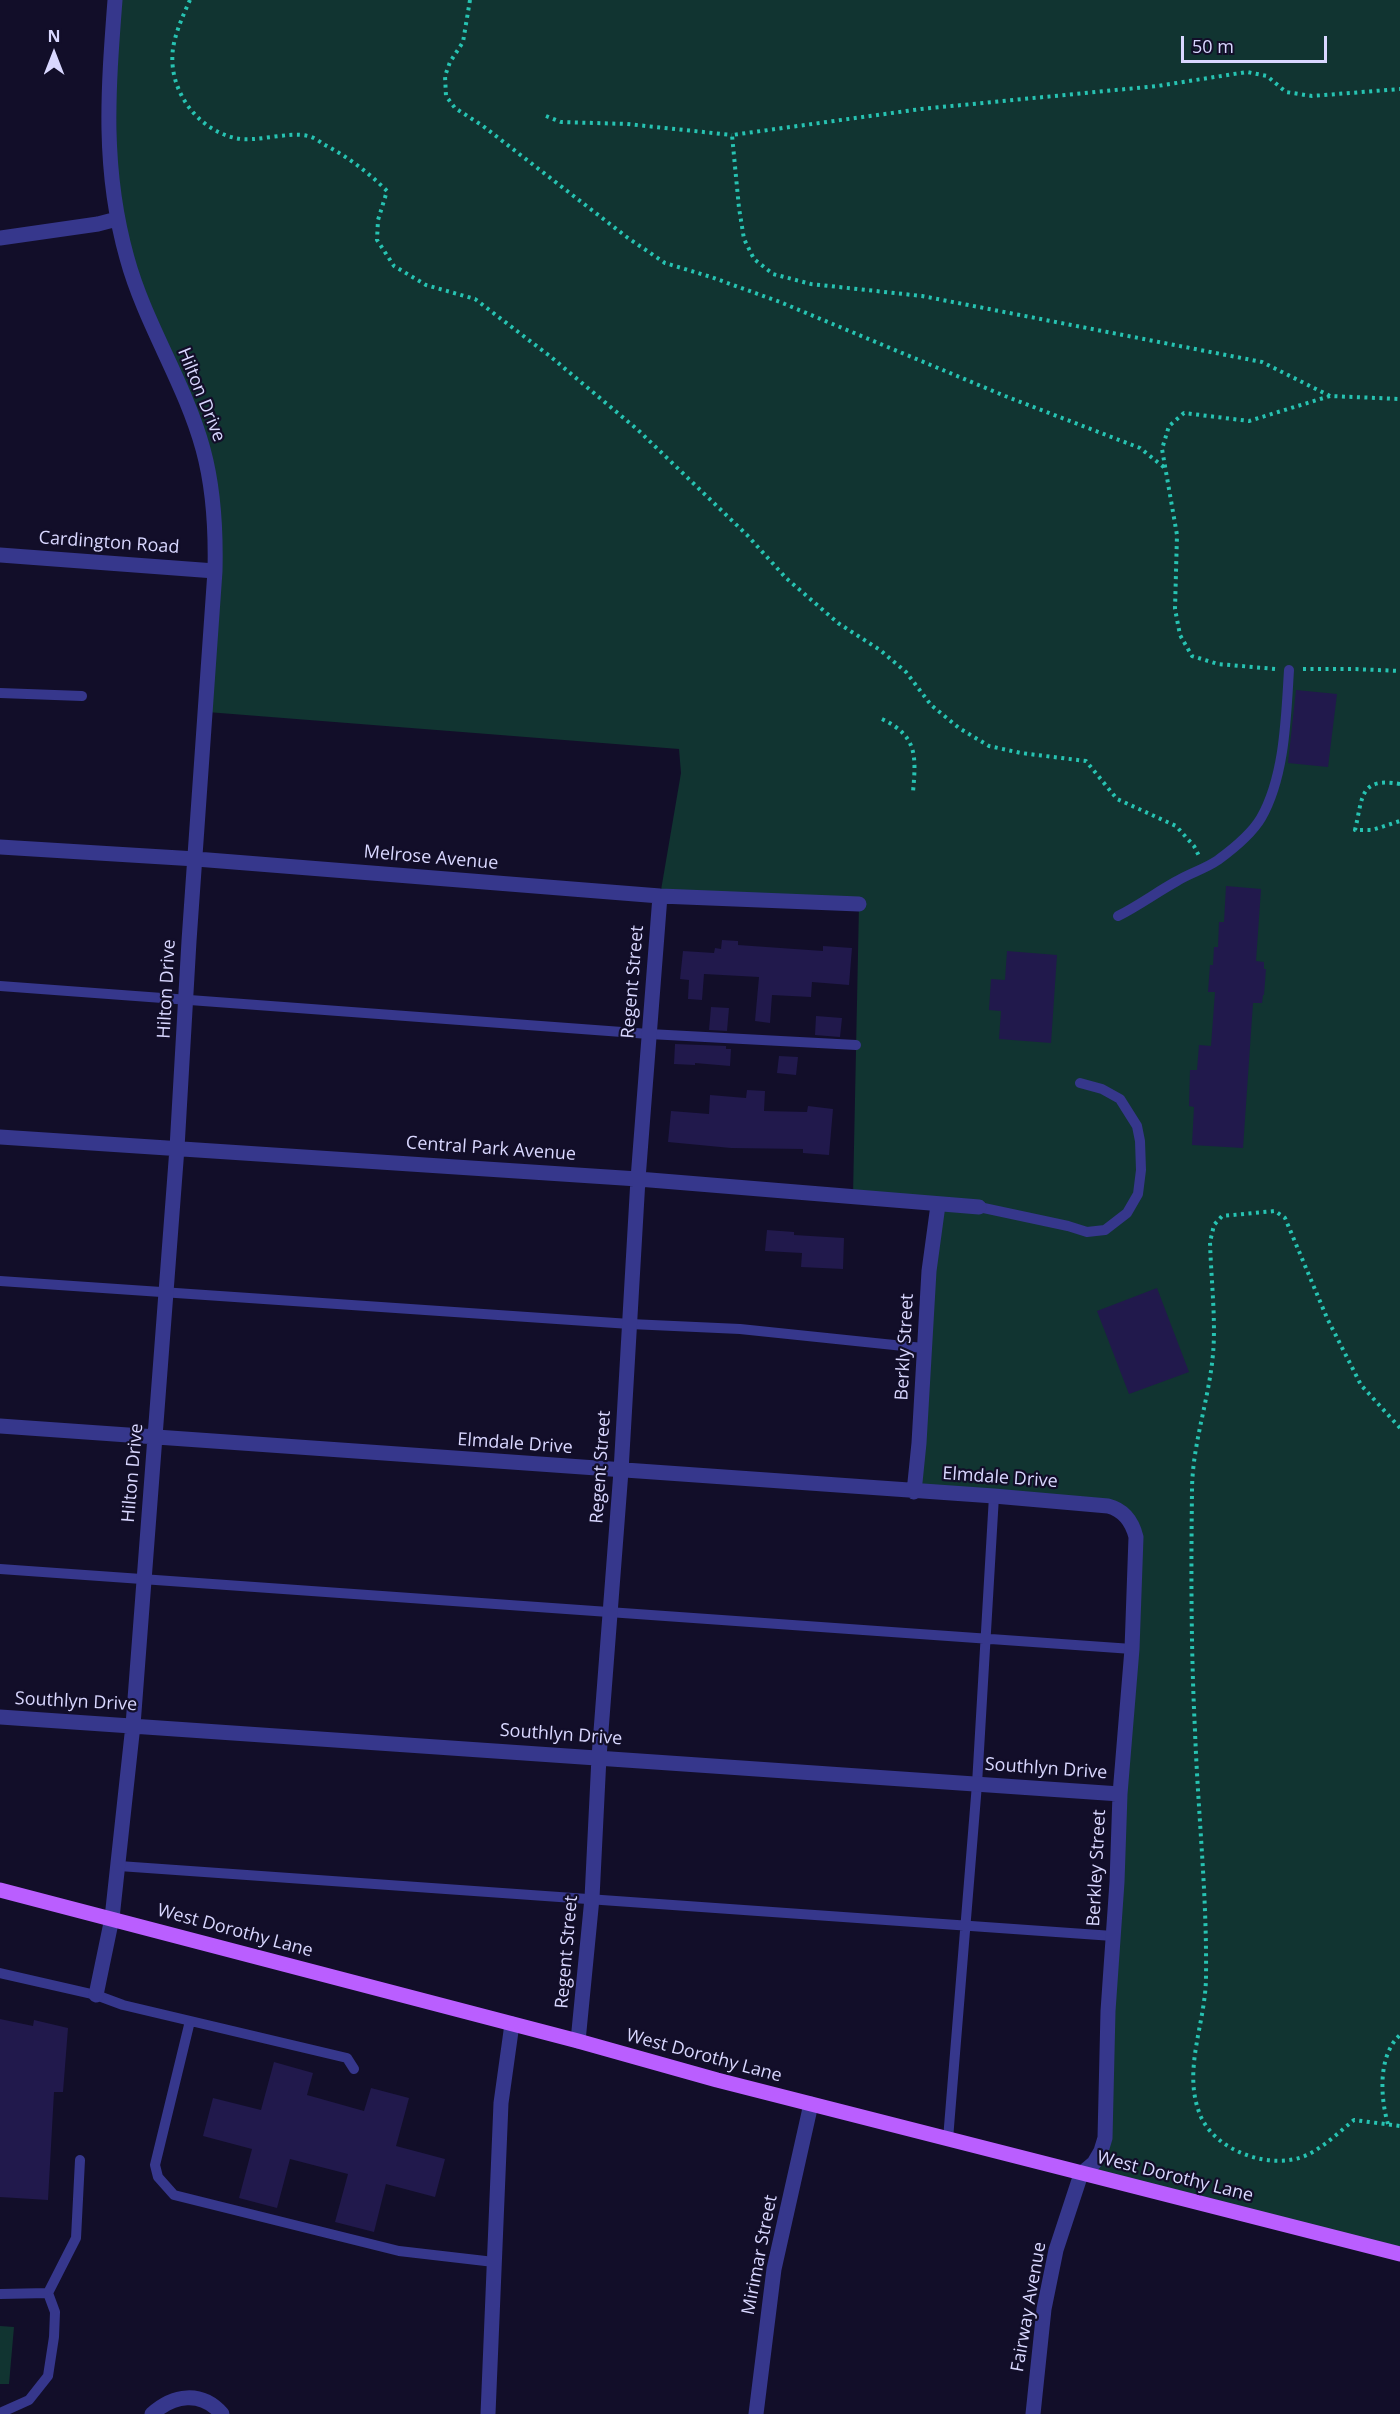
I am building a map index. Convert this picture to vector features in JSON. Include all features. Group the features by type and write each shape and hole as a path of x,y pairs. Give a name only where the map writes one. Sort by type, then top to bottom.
{"main road":[{"name":"West Dorothy Lane","path":"0,1890 811,2104 1400,2254"}],"street":[{"name":"Hilton Drive","path":"96,1995 112,1918 133,1725 177,1148 185,999 215,571 216,519 211,483 202,447 190,412 151,327 128,261 117,219 108,133 108,87 115,0"},
{"path":"0,238 98,224 117,219"},
{"name":"Cardington Road","path":"0,555 215,571"},
{"name":"Melrose Avenue","path":"0,847 196,859 660,896 859,904"},
{"name":"Regent Street","path":"578,2041 592,1898 599,1757 621,1471 638,1179 660,896"},
{"name":"Central Park Avenue","path":"0,1137 638,1179 979,1207"},
{"name":"Berkly Street","path":"914,1492 929,1271 938,1205"},
{"name":"Elmdale Drive","path":"0,1426 994,1496 1108,1506 1124,1514 1130,1521"},
{"name":"Berkley Street","path":"1081,2174 1094,2163 1105,2138 1108,2011 1120,1794 1132,1649 1136,1537 1130,1521"},
{"name":"Southlyn Drive","path":"0,1717 1120,1794"},
{"path":"488,2414 501,2103 512,2024"},
{"name":"Mirimar Street","path":"756,2414 774,2270 811,2104"},
{"name":"Fairway Avenue","path":"1033,2414 1038,2356 1051,2274 1056,2250 1081,2174"},
{"path":"152,2414 164,2403 181,2397 205,2400 222,2414"}],"lane":[{"path":"1118,916 1177,881 1206,868 1246,837 1260,819 1279,766 1285,729 1289,670"},
{"path":"0,693 82,696"},
{"path":"0,986 649,1034 856,1045"},
{"path":"979,1207 1088,1232 1105,1230 1127,1213 1138,1194 1141,1160 1137,1126 1120,1099 1102,1089 1080,1083"},
{"path":"0,1281 630,1324 740,1329 923,1348"},
{"path":"948,2139 977,1784 994,1496"},
{"path":"0,1569 1132,1649"},
{"path":"118,1866 1113,1936"},
{"path":"0,1973 96,1995 123,2005 347,2058 354,2069"},
{"path":"190,2021 155,2165 158,2177 174,2195 399,2251 494,2262"},
{"path":"0,2413 29,2400 48,2376 55,2312 48,2293 76,2238 80,2160"},
{"path":"0,2294 48,2293"}],"path":[{"path":"190,0 174,43 173,66 178,93 195,115 212,129 236,138 308,136 341,153 370,174 387,191 378,220 377,240 394,266 426,285 475,299 551,357 638,430 747,535 786,578 838,623 880,650 906,672 931,705 959,728 989,746 1020,753 1086,761 1117,799 1176,826 1194,846 1206,868"},
{"path":"470,0 463,42 450,62 445,76 446,96 455,108 483,126 519,156 646,251 665,263 780,302 1005,396 1140,448 1165,468"},
{"path":"546,116 561,122 637,125 732,135 921,109 1146,87 1247,72 1267,76 1286,92 1312,96 1400,89"},
{"path":"732,135 744,238 753,259 773,274 811,284 922,296 1262,362 1330,396"},
{"path":"1400,399 1330,396 1249,421 1184,413 1168,426 1162,449 1177,535 1175,609 1180,635 1192,656 1218,664 1289,670 1400,671"},
{"path":"882,719 898,726 912,749 916,760 913,792"},
{"path":"1400,784 1383,781 1372,784 1364,793 1355,830 1372,830 1400,821"},
{"path":"1400,1428 1361,1385 1327,1318 1285,1218 1275,1211 1222,1216 1214,1225 1210,1242 1213,1353 1192,1486 1194,1723 1202,1841 1206,1976 1205,2005 1192,2066 1193,2089 1202,2119 1221,2143 1242,2154 1275,2161 1305,2156 1354,2120 1400,2126"},
{"path":"1388,2124 1383,2107 1387,2052 1400,2035"}],"green space":[{"path":"115,0 1400,0 1400,2254 1081,2174 1101,2151 1136,1537 1124,1514 914,1492 938,1205 853,1195 859,905 660,896 681,773 679,749 207,712 211,483 117,219"},
{"path":"0,2326 14,2327 9,2384 0,2384"}],"building":[{"path":"1296,690 1337,694 1328,767 1288,763"},
{"path":"1226,886 1261,889 1256,961 1264,962 1264,969 1266,969 1262,1003 1253,1003 1243,1148 1192,1145 1194,1107 1189,1106 1190,1070 1197,1070 1199,1045 1211,1046 1215,992 1208,992 1210,965 1213,965 1214,947 1218,947 1219,922 1224,922"},
{"path":"722,940 738,941 738,945 823,951 823,946 852,948 849,985 812,982 811,997 772,995 770,1023 755,1021 759,977 704,974 702,1000 688,999 689,980 680,979 683,951 714,953 715,948 721,949"},
{"path":"1007,951 1057,955 1051,1043 999,1039 1001,1011 989,1010 991,979 1005,980"},
{"path":"711,1007 729,1008 727,1031 709,1030"},
{"path":"816,1016 842,1018 840,1037 815,1035"},
{"path":"675,1044 726,1046 726,1049 731,1049 730,1066 674,1064"},
{"path":"779,1056 798,1057 796,1075 777,1073"},
{"path":"747,1090 765,1091 764,1111 807,1112 808,1106 833,1109 829,1155 803,1153 803,1149 731,1148 668,1142 671,1111 709,1114 710,1095 746,1098"},
{"path":"767,1230 794,1232 794,1235 844,1238 843,1269 801,1267 802,1253 765,1251"},
{"path":"1157,1288 1189,1372 1129,1394 1097,1311"},
{"path":"0,2019 33,2026 34,2020 68,2028 63,2092 54,2092 48,2200 0,2197"},
{"path":"274,2062 313,2073 307,2095 364,2111 371,2088 409,2098 396,2146 445,2159 435,2197 386,2184 374,2232 335,2222 348,2174 290,2159 277,2208 239,2198 252,2149 203,2136 213,2098 261,2110"}]}
